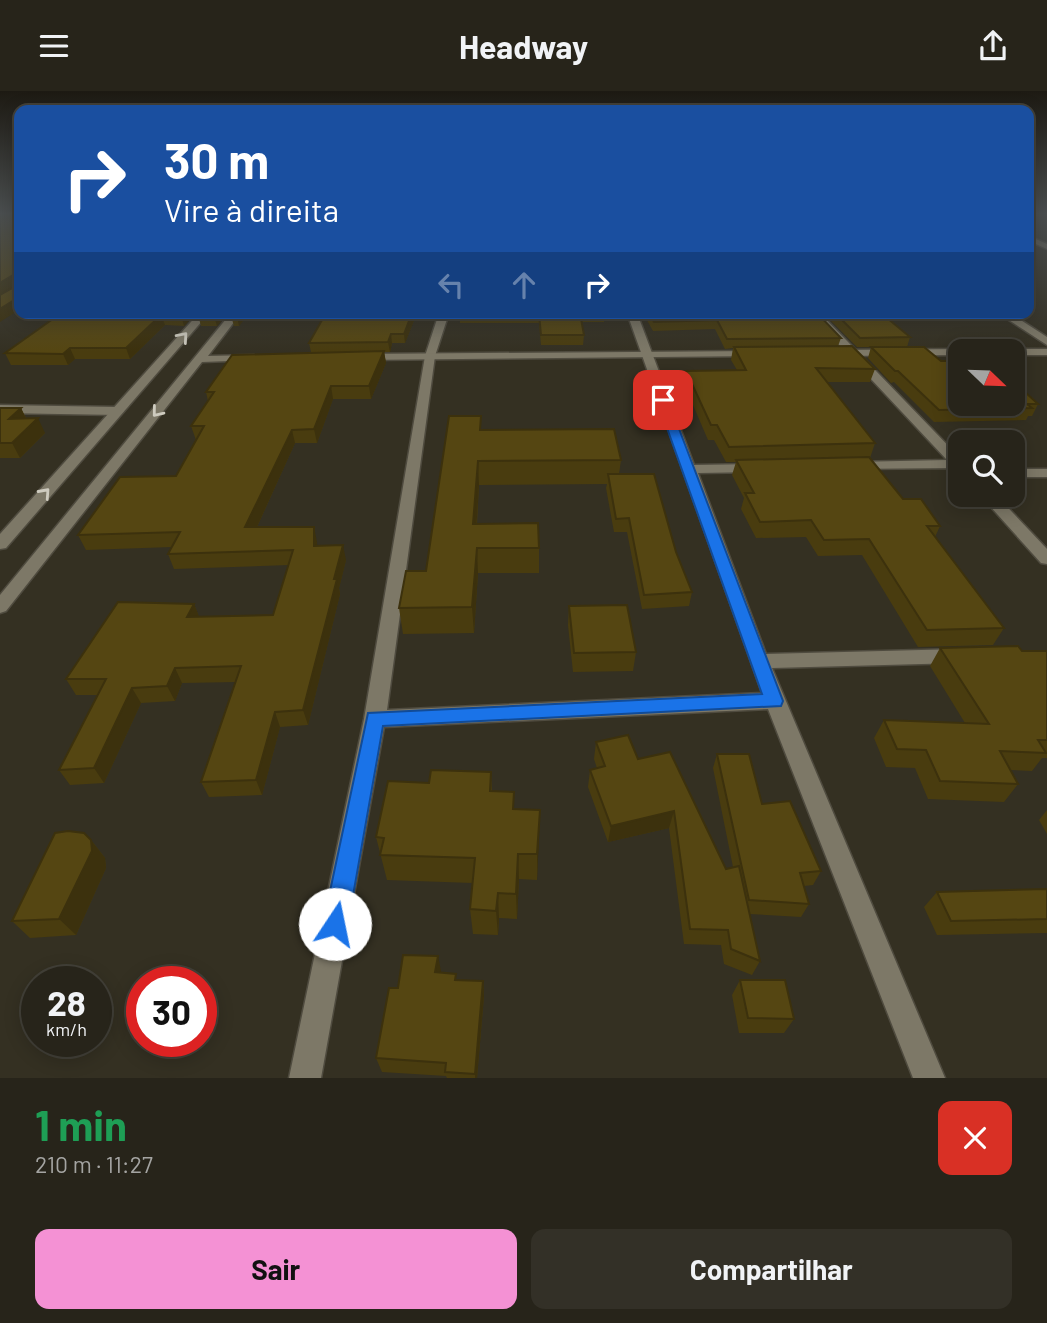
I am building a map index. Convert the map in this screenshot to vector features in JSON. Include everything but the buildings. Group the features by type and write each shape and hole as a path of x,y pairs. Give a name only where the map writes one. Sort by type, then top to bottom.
{"street":[{"path":"0,607 166,378 200,319"},
{"path":"0,544 117,411 200,359 231,319"},
{"path":"305,1078 375,719 430,356 442,319"},
{"path":"634,319 774,701 929,1078"},
{"path":"820,319 948,454"},
{"path":"1012,319 1047,342"},
{"path":"825,353 948,352"},
{"path":"1026,352 1047,352"},
{"path":"348,357 770,354"},
{"path":"200,359 267,358"},
{"path":"0,409 117,411"},
{"path":"836,466 948,466"},
{"path":"688,469 769,468"},
{"path":"1025,473 1047,473"},
{"path":"998,507 1047,559"},
{"path":"759,661 978,655"},
{"path":"375,719 774,701"}],"route":[{"path":"335,924 375,719 774,701 663,400"}]}
